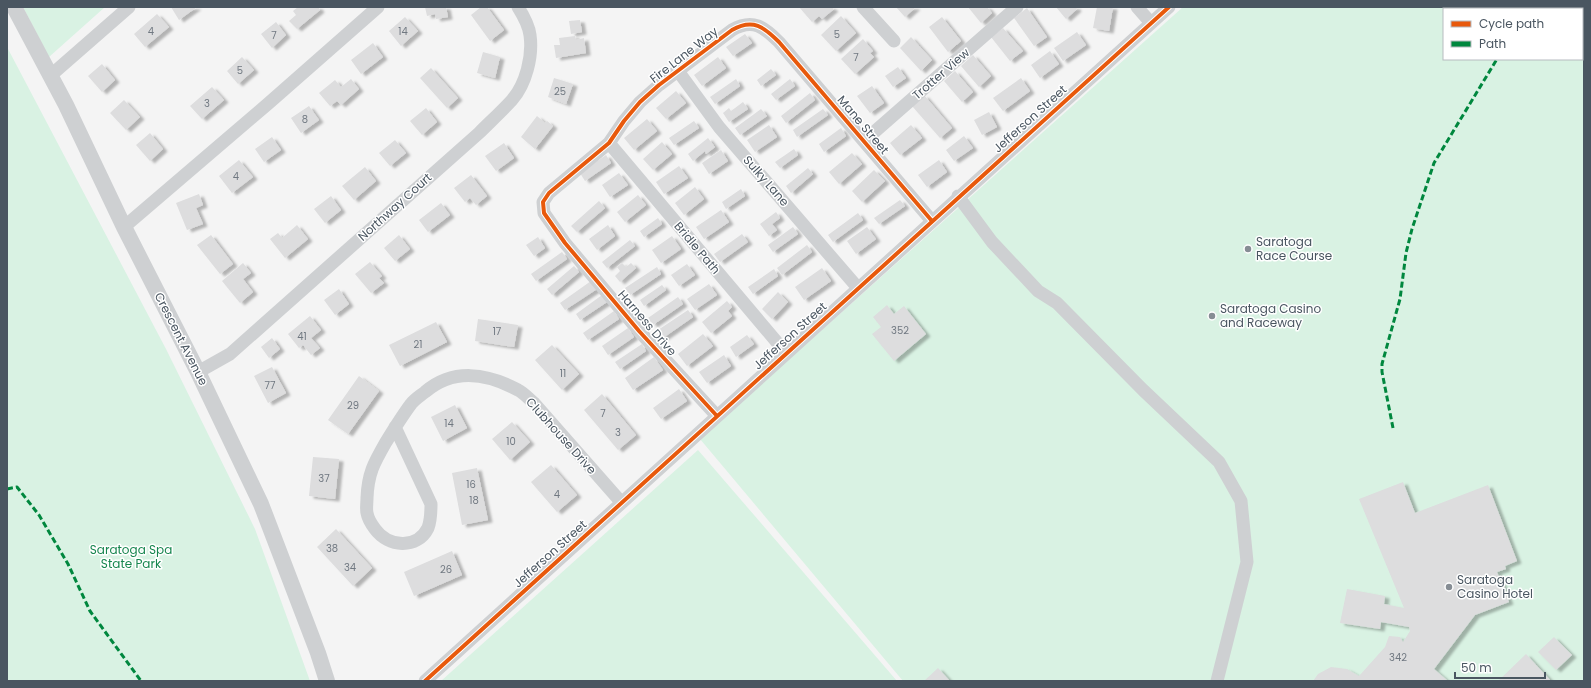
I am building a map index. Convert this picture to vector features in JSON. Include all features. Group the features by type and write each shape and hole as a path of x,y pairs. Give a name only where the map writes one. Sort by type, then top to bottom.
{"street":[{"name":"Crescent Avenue","path":"14,7 198,372 261,504 327,681"},
{"path":"50,76 129,7"},
{"path":"124,227 378,7"},
{"name":"Northway Court","path":"198,372 230,354 479,132 513,99 521,85 531,52 530,34 518,7"},
{"path":"863,7 894,41"},
{"name":"Trotter View","path":"864,141 1017,7"},
{"path":"1138,7 1151,23"},
{"name":"Jefferson Street","path":"425,681 958,196 1169,7"},
{"name":"Fire Lane Way","path":"565,242 544,213 543,202 545,197 572,172 609,143 624,121 640,102 678,71 740,26 748,24 765,28 779,42"},
{"name":"Mane Street","path":"779,42 932,221"},
{"name":"Sulky Lane","path":"678,71 719,127 858,288"},
{"name":"Bridle Path","path":"609,143 786,353"},
{"path":"958,196 992,242 1038,290 1057,303 1143,390 1219,462 1241,501 1247,562 1217,681"},
{"name":"Harness Drive","path":"565,242 639,331 717,416"},
{"name":"Clubhouse Drive","path":"395,427 431,504 431,515 428,528 418,538 406,544 393,543 381,536 372,525 367,514 368,481 375,461 395,427 412,403 435,384 453,377 472,375 488,377 518,390 534,403 621,502"}],"green space":[{"path":"23,7 105,7 49,57"},
{"name":"Saratoga Race Course","path":"1183,7 1584,7 1584,681 903,681 700,439"},
{"name":"Saratoga Spa State Park","path":"7,47 166,349 255,529 310,681 7,681"},
{"path":"698,450 897,681 441,681"}],"building":[{"path":"171,7 197,7 179,20"},
{"path":"298,7 318,7 320,10 297,29 289,21 296,15 293,11"},
{"path":"425,7 446,7 448,17 436,19 435,14 427,16"},
{"path":"481,7 487,7 504,30 490,41 471,15"},
{"path":"799,7 831,7 834,9 822,19 819,16 812,22"},
{"path":"896,7 916,7 905,17"},
{"path":"968,7 987,7 992,13 981,23"},
{"path":"1056,7 1076,7 1077,9 1066,19"},
{"path":"1097,7 1113,7 1109,31 1093,28"},
{"path":"1027,8 1047,37 1034,46 1014,18"},
{"path":"157,14 169,27 145,47 134,34"},
{"path":"841,16 856,33 836,51 821,35"},
{"path":"405,17 418,31 401,46 389,31"},
{"path":"942,17 961,41 948,52 929,27"},
{"path":"580,20 582,32 571,34 569,21"},
{"path":"276,22 286,35 272,48 261,34"},
{"path":"1003,28 1023,51 1010,61 991,37"},
{"path":"1077,32 1086,45 1063,61 1054,48"},
{"path":"745,34 752,43 733,56 726,47"},
{"path":"575,36 576,40 584,38 586,53 556,58 554,45 560,45 559,38"},
{"path":"911,37 932,60 921,71 900,48"},
{"path":"863,39 873,51 870,53 874,57 855,74 841,59"},
{"path":"373,43 383,57 361,74 351,60"},
{"path":"1050,51 1059,64 1040,78 1031,65"},
{"path":"483,52 500,57 495,78 477,73"},
{"path":"973,55 991,76 979,87 961,66"},
{"path":"242,57 254,70 238,84 227,71"},
{"path":"718,57 726,68 702,86 694,75"},
{"path":"102,64 115,80 102,92 88,76"},
{"path":"898,67 906,78 893,87 885,76"},
{"path":"431,68 458,98 447,108 420,78"},
{"path":"771,69 776,75 761,86 757,80"},
{"path":"955,71 973,92 962,102 944,81"},
{"path":"554,78 573,84 566,104 548,97"},
{"path":"1021,78 1030,91 1003,111 993,98"},
{"path":"351,79 359,89 341,105 337,101 330,106 319,93 335,80 341,87"},
{"path":"736,79 740,86 715,104 710,97"},
{"path":"790,79 795,86 776,100 771,94"},
{"path":"872,86 884,103 870,113 857,96"},
{"path":"212,87 224,100 202,119 190,106"},
{"path":"676,91 686,103 666,119 656,108"},
{"path":"810,93 815,100 786,123 781,116"},
{"path":"924,95 952,128 940,138 912,106"},
{"path":"124,100 140,117 126,130 110,113"},
{"path":"743,102 748,109 729,122 723,113 729,108 731,111"},
{"path":"309,106 319,120 301,133 291,118"},
{"path":"426,108 437,122 422,135 410,121"},
{"path":"761,109 767,116 740,135 735,128"},
{"path":"823,109 828,115 797,137 793,130"},
{"path":"989,112 997,127 982,135 974,120"},
{"path":"537,116 545,123 547,121 553,126 535,149 521,137"},
{"path":"647,119 657,131 634,150 624,138"},
{"path":"694,121 699,128 674,145 669,138"},
{"path":"769,125 777,137 755,152 747,140"},
{"path":"911,125 922,138 900,155 890,143"},
{"path":"841,128 846,136 824,152 819,144"},
{"path":"150,133 163,149 150,161 136,145"},
{"path":"964,136 973,148 954,161 946,150"},
{"path":"272,137 281,150 264,162 255,149"},
{"path":"708,138 715,147 706,154 705,151 693,161 688,154"},
{"path":"395,140 406,153 390,166 379,153"},
{"path":"662,142 672,154 653,170 643,159"},
{"path":"504,143 514,158 496,171 485,156"},
{"path":"794,149 798,155 780,168 775,162"},
{"path":"721,150 728,161 709,174 702,163"},
{"path":"852,153 862,164 839,184 829,172"},
{"path":"606,155 611,163 585,181 580,173"},
{"path":"239,160 253,177 232,193 219,176"},
{"path":"939,160 947,172 927,187 918,175"},
{"path":"679,166 688,178 664,194 656,182"},
{"path":"365,167 376,181 354,200 342,186"},
{"path":"808,168 813,174 791,193 786,186"},
{"path":"874,170 885,181 862,202 852,191"},
{"path":"619,173 628,185 610,197 602,185"},
{"path":"471,175 487,196 476,205 470,198 465,202 454,188"},
{"path":"695,187 704,199 684,215 675,203"},
{"path":"741,189 745,196 726,209 722,202"},
{"path":"199,194 203,205 196,208 203,224 187,230 176,203"},
{"path":"638,195 646,205 625,222 617,212"},
{"path":"331,196 341,210 325,223 314,209"},
{"path":"900,200 905,206 879,224 874,218"},
{"path":"599,201 605,208 577,232 571,226"},
{"path":"441,203 450,215 428,232 419,220"},
{"path":"721,210 729,222 704,239 696,227"},
{"path":"776,212 780,218 772,224 777,230 769,236 760,224"},
{"path":"858,213 863,220 833,242 828,235"},
{"path":"658,218 662,224 644,237 640,231"},
{"path":"297,225 308,239 285,258 270,239 278,233 282,238"},
{"path":"608,225 615,236 597,250 589,239"},
{"path":"793,227 798,234 773,252 768,245"},
{"path":"867,227 876,239 856,254 847,241"},
{"path":"742,234 748,242 720,262 714,254"},
{"path":"211,235 233,264 220,274 197,245"},
{"path":"399,235 410,249 395,261 384,248"},
{"path":"672,236 681,249 661,263 652,250"},
{"path":"538,237 545,248 534,256 526,245"},
{"path":"630,240 635,246 607,268 602,262"},
{"path":"807,245 812,252 782,275 777,268"},
{"path":"562,252 567,259 536,281 531,274"},
{"path":"370,262 382,276 379,278 384,283 371,293 355,274"},
{"path":"243,263 251,273 243,279 253,292 240,303 222,281"},
{"path":"622,263 626,267 631,263 636,268 620,282 615,276 620,271 617,267"},
{"path":"687,264 695,275 679,286 671,275"},
{"path":"574,266 579,272 552,295 547,289"},
{"path":"657,267 661,274 630,295 625,288"},
{"path":"822,268 831,281 804,300 795,287"},
{"path":"774,269 778,276 753,294 748,287"},
{"path":"591,281 597,289 565,310 560,303"},
{"path":"709,284 717,295 695,310 687,299"},
{"path":"662,285 666,290 644,306 640,300"},
{"path":"339,289 349,304 335,315 324,300"},
{"path":"778,292 788,302 772,319 762,309"},
{"path":"602,295 607,302 580,320 576,314"},
{"path":"678,297 683,304 653,325 648,318"},
{"path":"727,301 732,307 728,311 732,316 711,333 702,322"},
{"path":"887,305 894,314 904,306 926,334 894,361 872,334 881,327 873,317"},
{"path":"688,310 693,317 663,338 658,330"},
{"path":"614,311 619,319 588,340 583,333"},
{"path":"310,316 321,330 311,338 320,348 311,355 303,345 299,348 288,334"},
{"path":"478,319 518,325 514,347 475,341"},
{"path":"436,322 447,342 400,366 389,345"},
{"path":"628,328 634,337 608,355 602,346"},
{"path":"703,334 713,346 687,366 678,354"},
{"path":"747,335 754,344 736,357 730,347"},
{"path":"272,338 280,349 269,358 261,347"},
{"path":"642,344 646,351 620,369 615,362"},
{"path":"552,345 579,374 562,390 535,360"},
{"path":"724,355 731,366 707,383 699,372"},
{"path":"654,357 663,370 633,390 625,378"},
{"path":"272,367 286,393 268,403 254,376"},
{"path":"359,376 379,391 348,434 328,420"},
{"path":"679,389 687,401 661,419 653,408"},
{"path":"602,394 636,435 618,450 584,410"},
{"path":"455,405 467,428 443,441 431,417"},
{"path":"512,422 530,442 510,460 492,439"},
{"path":"313,457 339,459 335,499 309,496"},
{"path":"551,465 577,495 557,512 531,482"},
{"path":"477,468 488,520 462,525 452,473"},
{"name":"Saratoga Casino Hotel","path":"1403,482 1415,513 1488,485 1517,561 1505,566 1506,569 1497,572 1509,602 1475,615 1434,669 1448,681 1313,681 1318,674 1331,667 1347,669 1359,676 1385,647 1389,636 1400,637 1403,642 1410,631 1409,627 1381,622 1380,629 1340,623 1347,589 1385,596 1384,604 1404,608 1359,499"},
{"path":"336,529 372,568 353,586 317,547"},
{"path":"452,551 462,575 414,596 404,572"},
{"path":"1554,637 1572,655 1556,670 1538,652"},
{"path":"1526,654 1551,681 1498,681"},
{"path":"938,668 950,681 924,681"}],"marked path":[{"path":"1393,428 1382,372 1382,364 1400,299 1406,253 1412,229 1434,163 1496,60"},
{"path":"7,489 17,487 39,515 68,564 90,611 141,681"}],"cycle path":[{"path":"425,681 1169,7"},
{"path":"717,416 639,331 565,243 544,213 543,202 549,193 609,143 624,121 640,102 659,85 732,30 739,26 746,25 763,28 779,42 932,221"}],"place":[{"name":"Saratoga Race Course","path":"1248,249"},
{"name":"Saratoga Casino and Raceway","path":"1212,316"},
{"name":"Saratoga Casino Hotel","path":"1449,587"}]}
